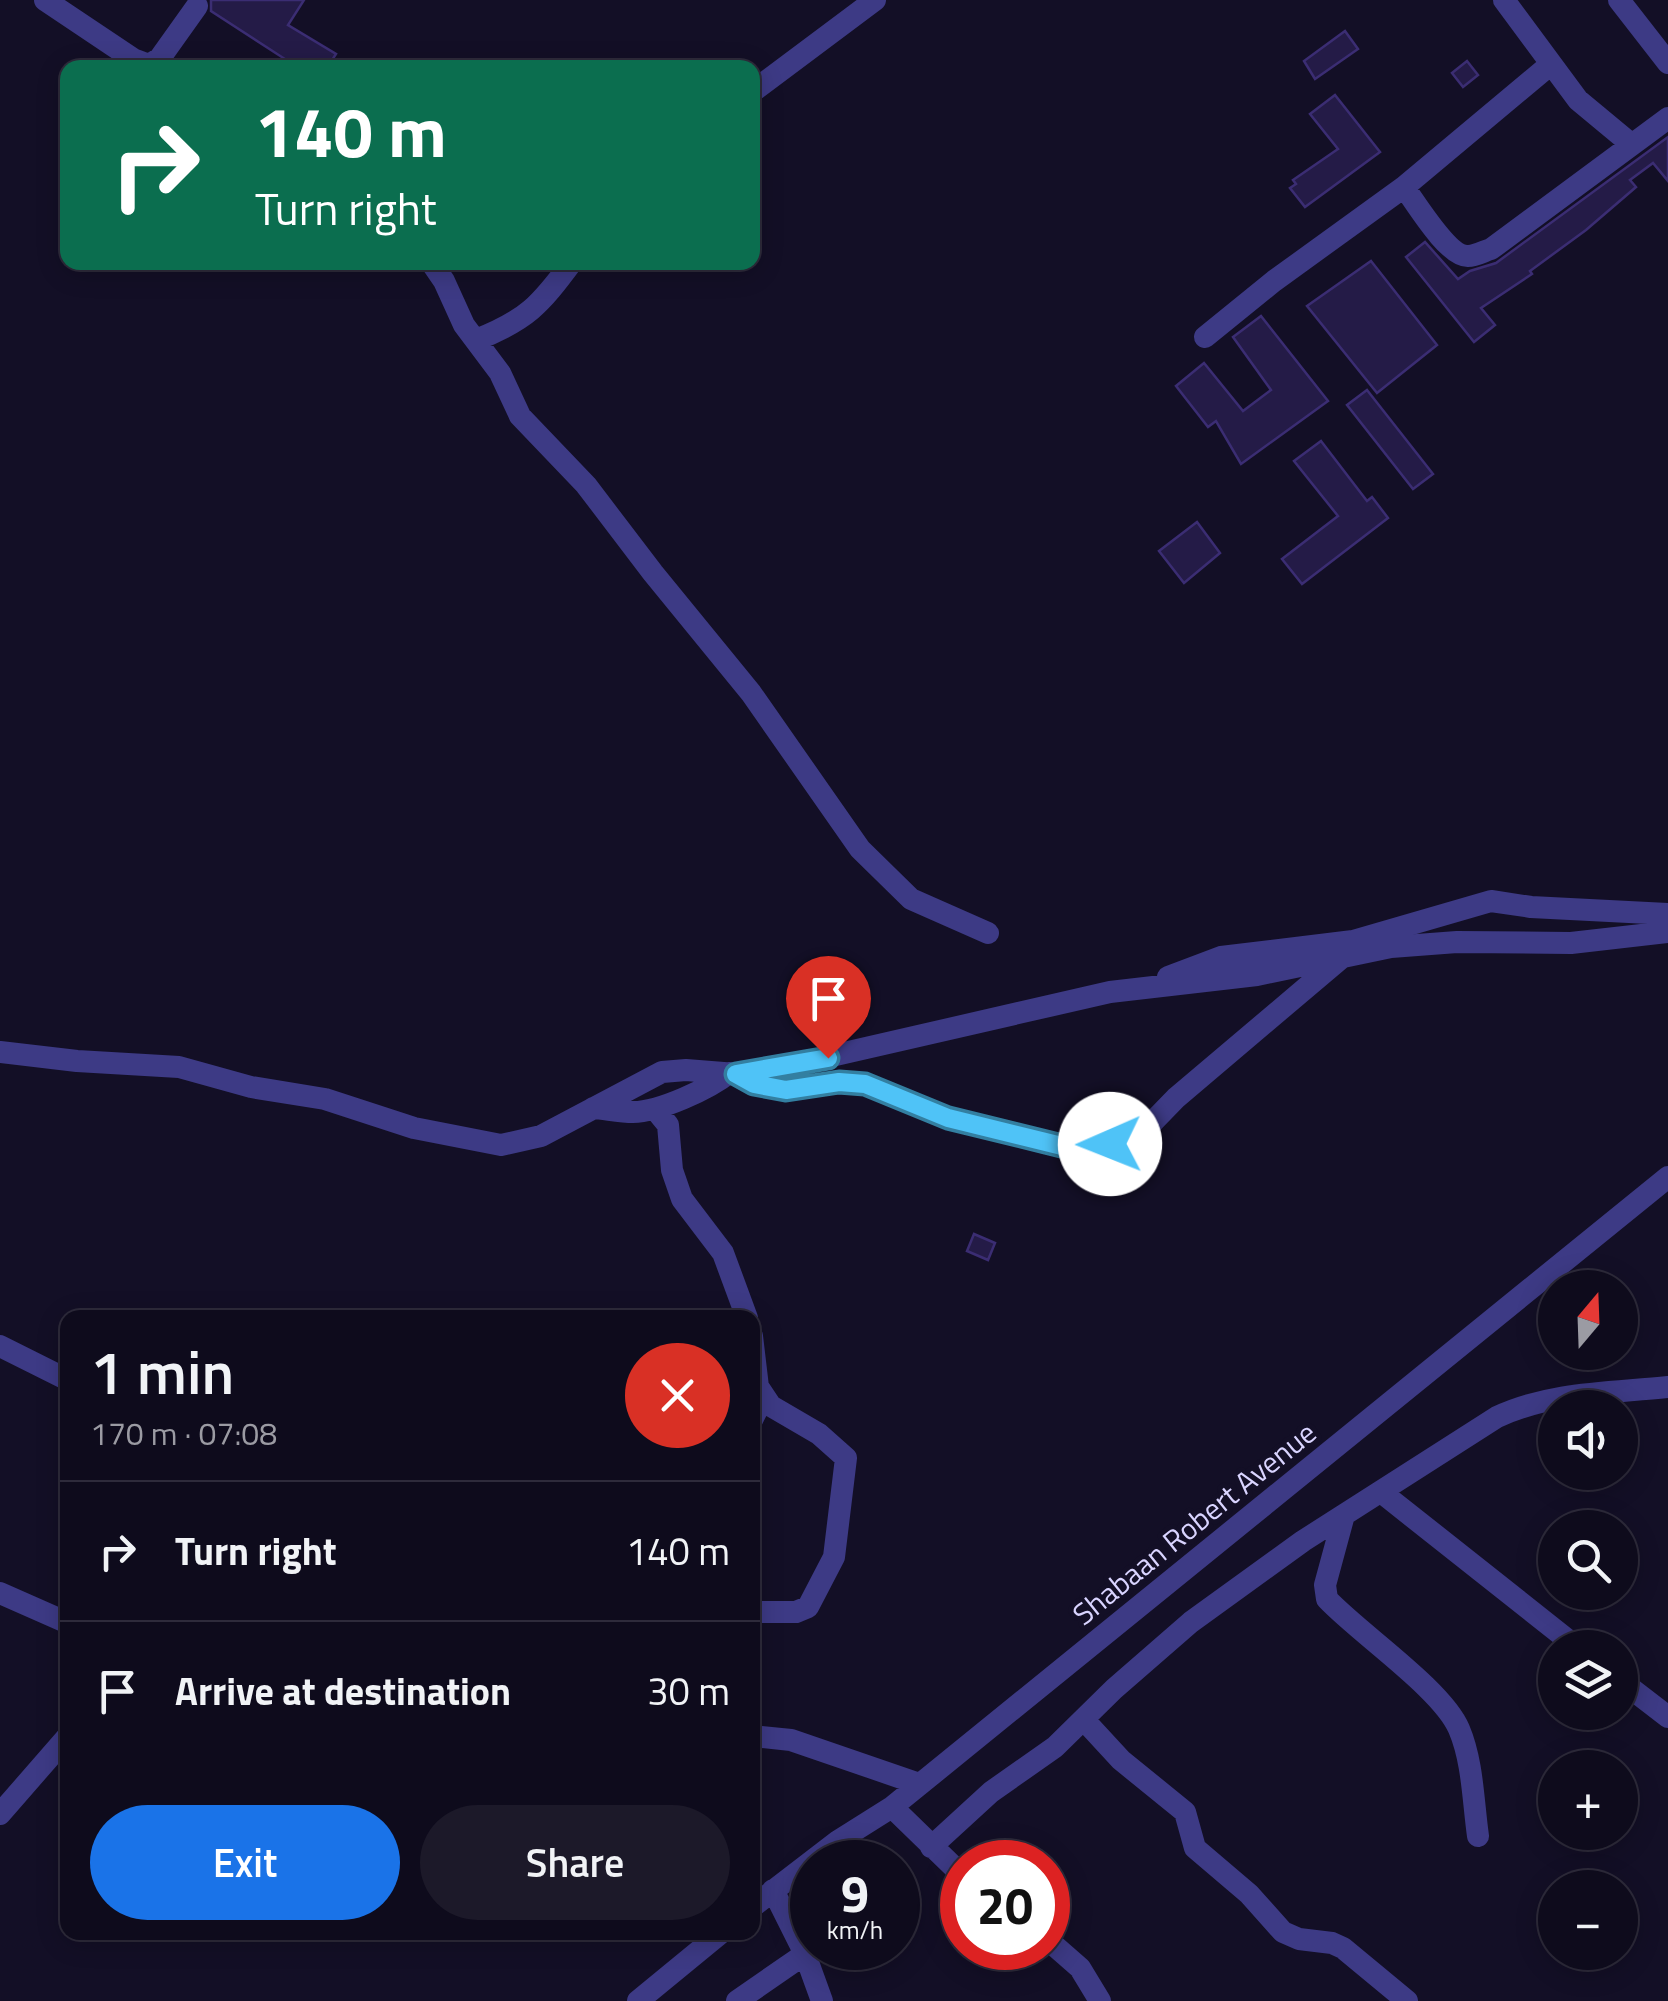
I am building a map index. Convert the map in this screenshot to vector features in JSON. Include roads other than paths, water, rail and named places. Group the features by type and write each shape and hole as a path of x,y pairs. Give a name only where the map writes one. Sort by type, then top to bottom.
{"street":[{"path":"45,0 136,60"},
{"path":"760,86 875,0"},
{"path":"1504,0 1578,100 1630,144"},
{"path":"1619,0 1668,63"},
{"path":"158,60 198,6"},
{"path":"1205,337 1404,187 1551,64"},
{"path":"1404,187 1452,250 1471,256 1491,248 1668,118"},
{"path":"436,270 464,325 500,373 520,416 586,485 751,693 860,849 911,899 988,933"},
{"path":"476,340 506,328 540,305 566,270"},
{"path":"1139,989 1221,957 1353,941 1491,901 1668,914"},
{"path":"0,1052 179,1067 251,1087 325,1099 414,1128 501,1144 530,1140 662,1072 732,1074 806,1062 1139,989 1258,975 1419,943 1571,943 1668,932"},
{"path":"732,1074 754,1084 786,1090 839,1082 865,1084 948,1118 1066,1147 1110,1144 1142,1133 1176,1098 1342,957"},
{"path":"593,1108 631,1112 656,1109 732,1074"},
{"path":"656,1109 668,1125 672,1170 682,1199 723,1253 745,1310"},
{"name":"Shabaan Robert Avenue","path":"760,1901 838,1841 892,1807 1668,1177"},
{"path":"0,1346 60,1376"},
{"path":"931,1847 991,1792 1085,1722 1114,1689 1191,1622 1303,1541 1497,1417 1524,1404 1668,1387"},
{"path":"760,1389 772,1406 843,1452 846,1465 835,1526 834,1557 808,1607 796,1612 760,1612"},
{"path":"1382,1492 1555,1630"},
{"path":"1344,1516 1325,1585 1327,1599 1434,1696 1458,1725 1466,1752 1478,1836"},
{"path":"0,1593 60,1619"},
{"path":"1638,1694 1668,1717"},
{"path":"1085,1722 1121,1760 1185,1812 1195,1848 1249,1894 1283,1932 1343,1948 1407,2001"},
{"path":"760,1737 791,1740 919,1784"},
{"path":"0,1814 60,1745"},
{"path":"892,1807 940,1855"},
{"path":"773,1890 790,1924"},
{"path":"638,2001 712,1940"},
{"path":"1070,1959 1080,1968 1100,2001"},
{"path":"737,2001 790,1964"},
{"path":"811,1970 822,2001"}]}
